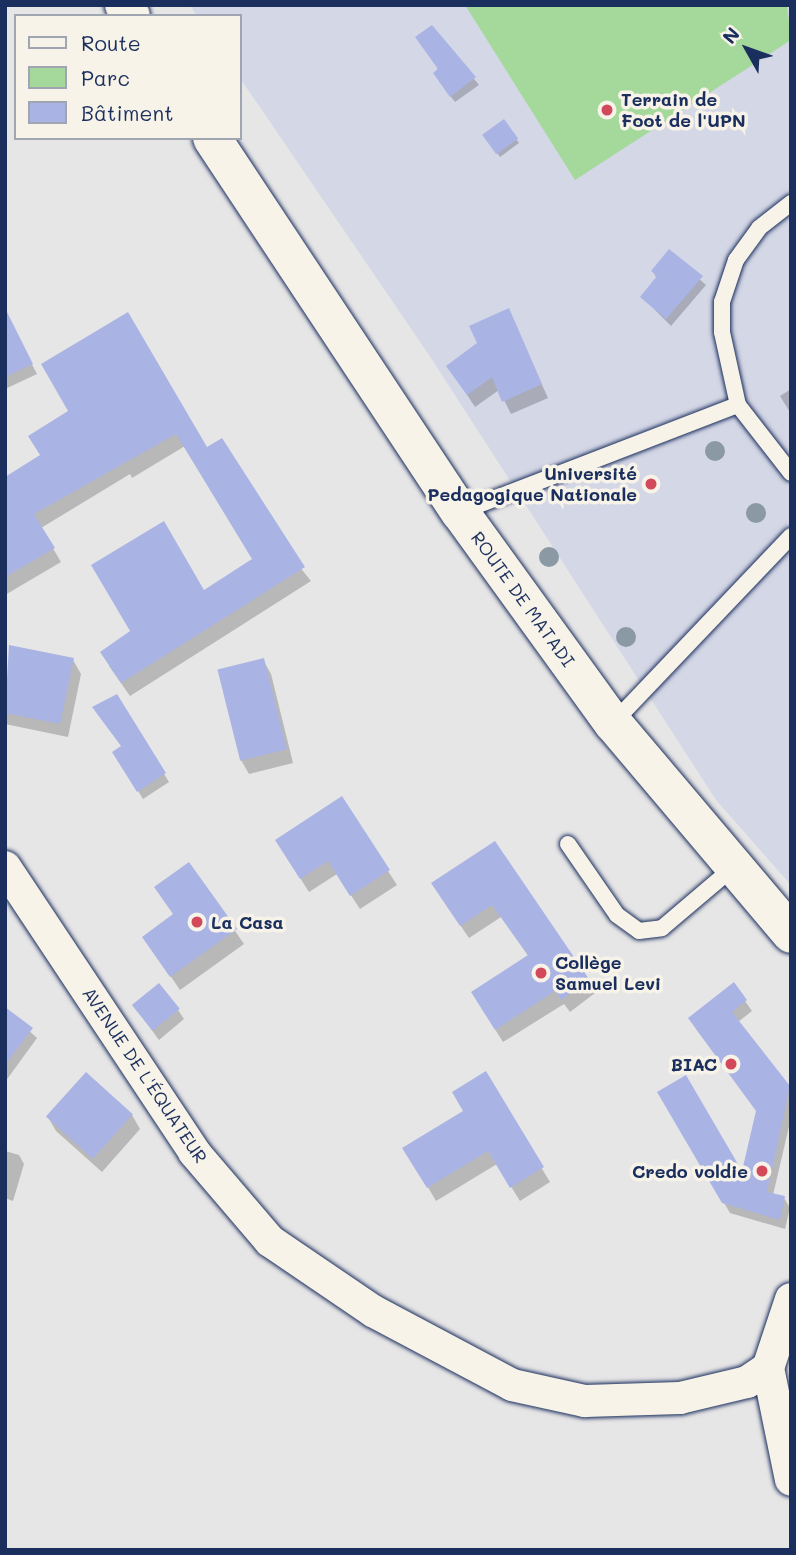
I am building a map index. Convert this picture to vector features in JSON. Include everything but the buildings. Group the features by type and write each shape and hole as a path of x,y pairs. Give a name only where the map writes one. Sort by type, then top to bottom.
{"main road":[{"name":"ROUTE DE MATADI","path":"213,140 460,512 613,723 791,934"}],"street":[{"name":"AVENUE DE L'ÉQUATEUR","path":"5,867 194,1152 271,1241 373,1311 512,1385 585,1401 634,1403 680,1398 747,1382 768,1368"},
{"path":"791,1299 768,1368 791,1480"}],"lane":[{"path":"791,203 760,228 736,260 722,302 722,331 738,405 791,473"},
{"path":"460,512 738,405"},
{"path":"613,723 791,536"},
{"path":"568,844 617,915 639,931 662,928 734,867"}],"shaded area":[{"name":"Université Pedagogique Nationale","path":"190,5 791,5 791,885 716,800 429,355 242,81 242,14 196,14"}],"green space":[{"name":"Terrain de Foot de l'UPN","path":"465,5 787,5 791,40 575,180"}],"place":[{"name":"Terrain de Foot de l'UPN","path":"607,110"},
{"name":"Université Pedagogique Nationale","path":"651,484"},
{"name":"La Casa","path":"197,922"},
{"name":"Collège Samuel Levi","path":"541,973"},
{"name":"BIAC","path":"731,1064"},
{"name":"Credo voldie","path":"762,1171"}]}
